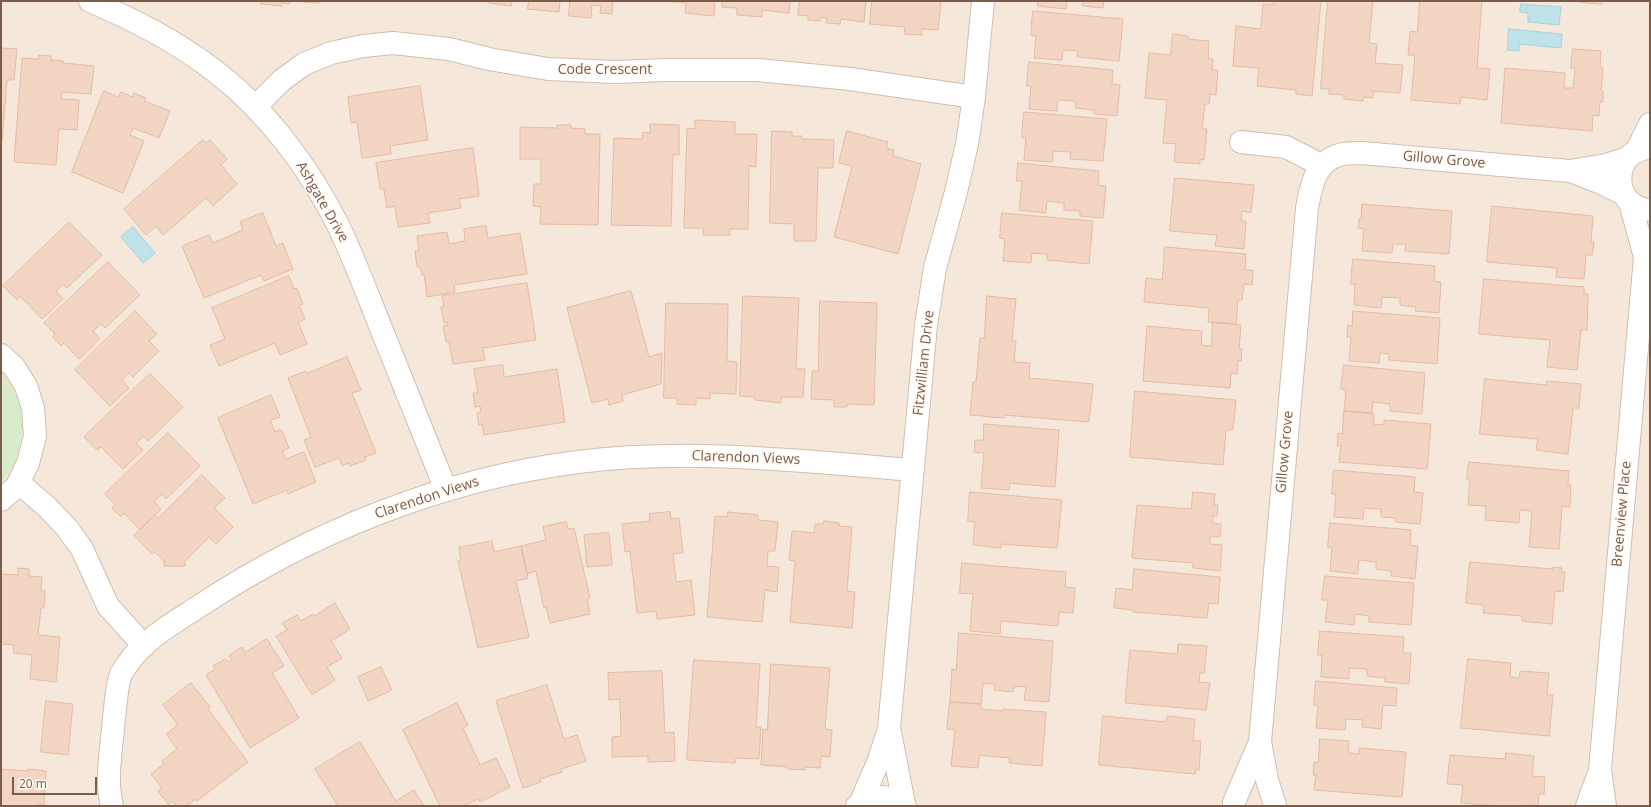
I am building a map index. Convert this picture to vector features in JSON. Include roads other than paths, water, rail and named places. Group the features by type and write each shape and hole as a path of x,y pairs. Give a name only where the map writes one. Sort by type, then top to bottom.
{"street":[{"name":"Ashgate Drive","path":"90,1 130,18 172,42 217,72 255,107 287,144 307,172 338,227 361,279 446,490"},
{"name":"Fitzwilliam Drive","path":"858,805 879,760 890,729 926,325 935,268 956,192 967,144 974,97 983,1"},
{"name":"Code Crescent","path":"255,107 281,81 304,64 331,53 363,46 393,43 449,49 489,59 548,69 616,72 665,70 758,70 850,79 974,97"},
{"path":"1638,153 1650,124"},
{"path":"1241,142 1286,147 1321,165"},
{"name":"Gillow Grove","path":"1275,805 1267,780 1260,742 1306,208 1311,183 1321,165 1339,155 1362,153 1570,171 1606,165 1638,153"},
{"name":"Breenview Place","path":"1605,806 1600,770 1647,250 1627,198 1620,185 1620,175 1623,166 1638,153"},
{"name":"Gillow Grove","path":"1570,171 1599,182 1627,198 1638,208 1650,210"},
{"path":"1,355 14,367 26,386 33,408 35,436 28,464 18,483 1,500"},
{"name":"Clarendon Views","path":"112,806 109,794 110,763 117,692 121,674 130,660 144,646 169,626 233,584 287,554 334,531 388,509 446,490 491,478 570,463 664,455 768,458 913,470"},
{"path":"18,483 47,507 67,528 82,549 108,606 144,646"},
{"name":"Fitzwilliam Drive","path":"890,729 904,805"},
{"name":"Gillow Grove","path":"1232,804 1260,742"},
{"name":"Breenview Place","path":"1587,806 1600,770"},
{"path":"858,805 870,798 882,796 894,798 904,805"},
{"path":"1232,804 1243,797 1253,796 1263,797 1275,805"}],"water":[{"path":"1521,4 1561,7 1559,25 1528,22 1528,13 1520,12"},
{"path":"1509,29 1562,34 1561,48 1519,44 1519,51 1508,50"},
{"path":"133,227 155,253 143,263 121,237"}]}
